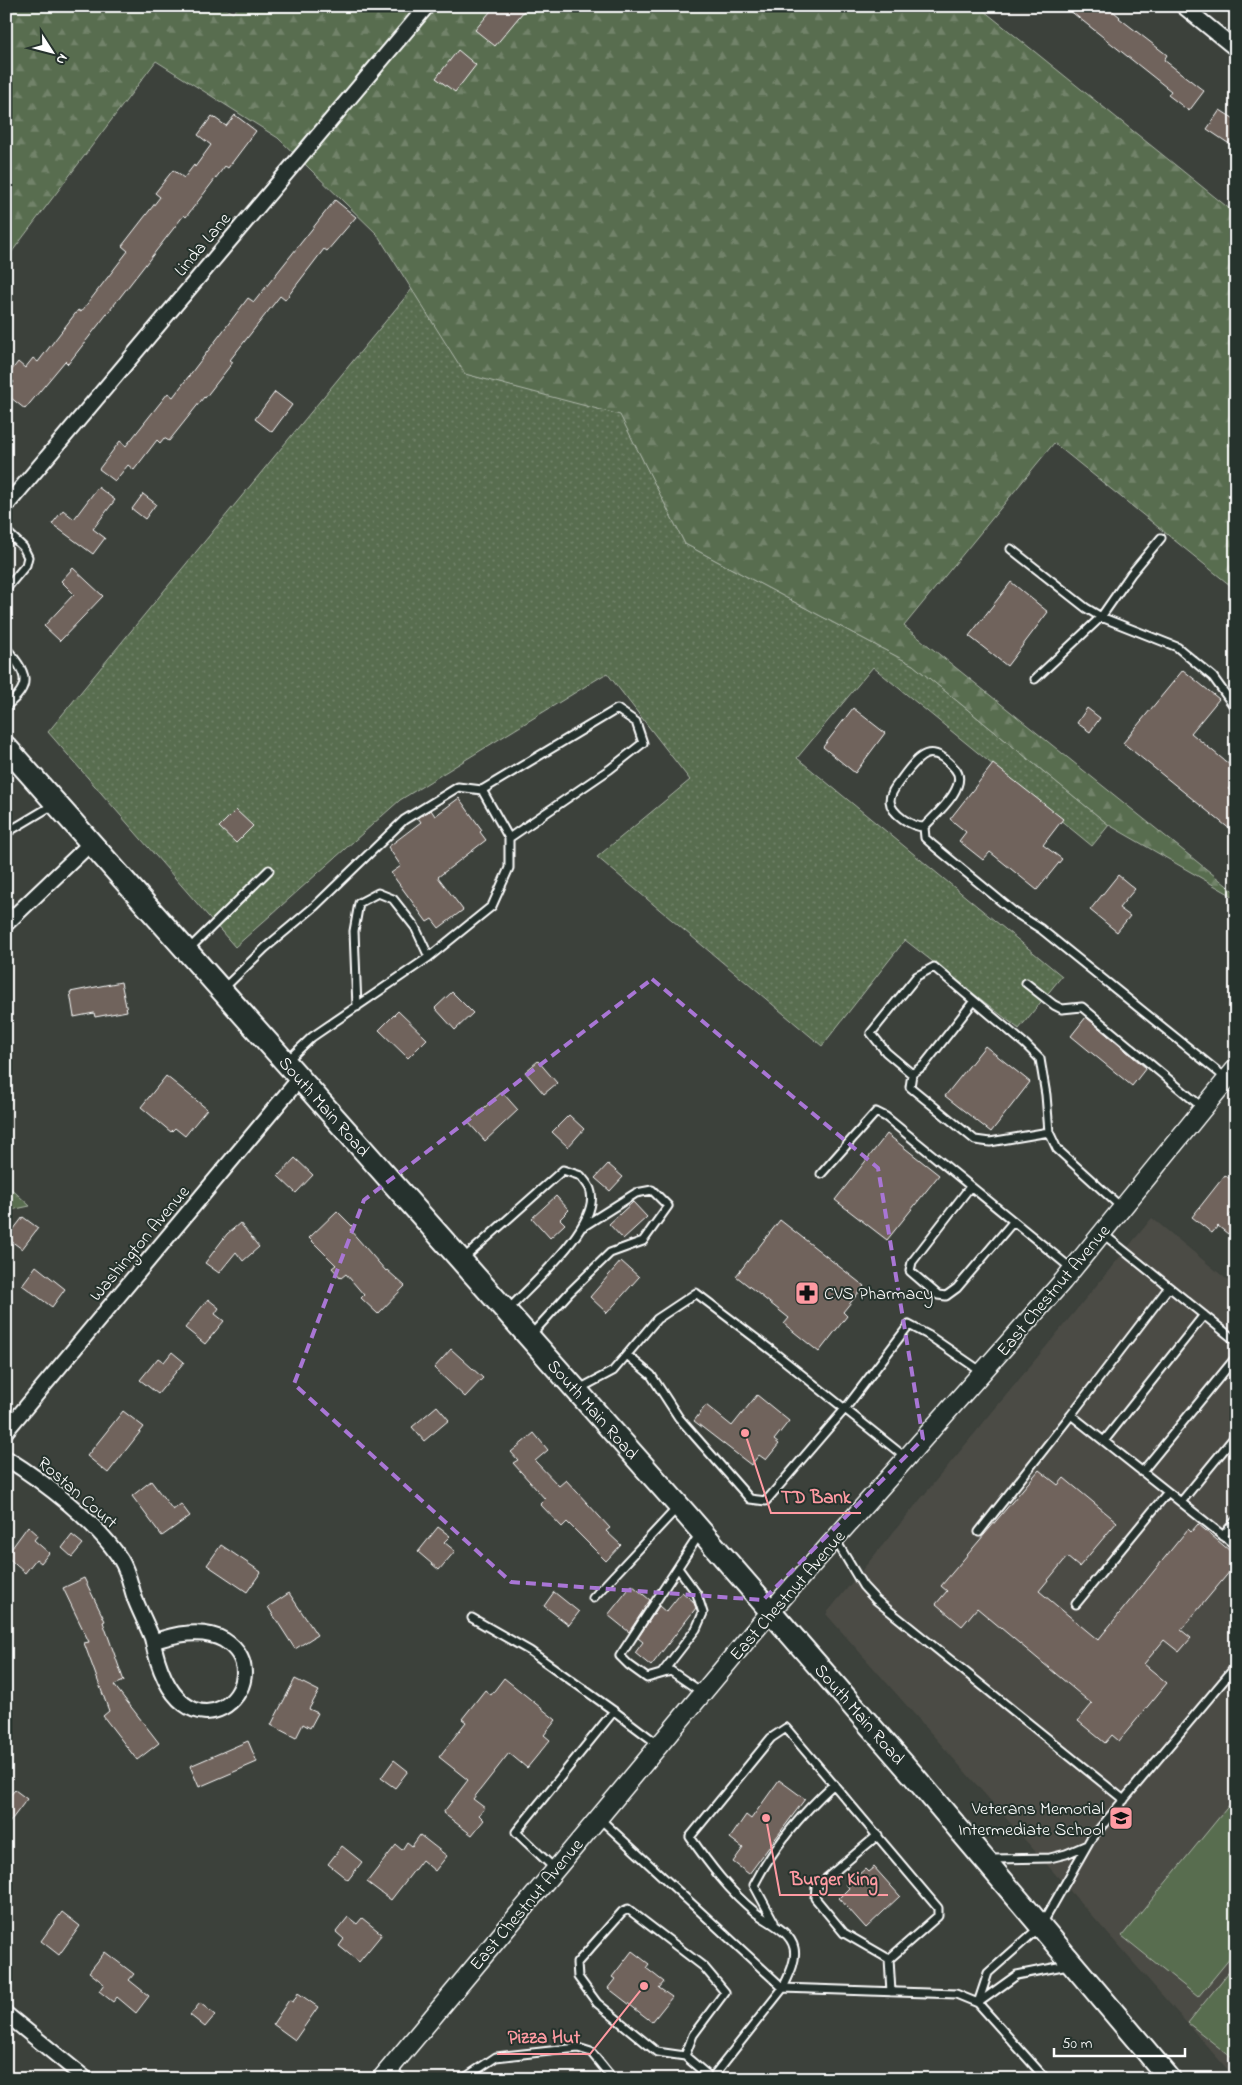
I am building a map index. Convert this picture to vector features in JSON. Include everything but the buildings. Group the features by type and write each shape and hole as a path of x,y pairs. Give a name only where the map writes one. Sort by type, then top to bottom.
{"main road":[{"name":"South Main Road","path":"6,747 771,1611 1170,2079"}],"street":[{"name":"Linda Lane","path":"6,506 427,6"},
{"path":"1183,6 1236,49"},
{"path":"6,924 92,842"},
{"name":"East Chestnut Avenue","path":"391,2075 556,1869 771,1611 1072,1270 1231,1074"},
{"name":"Washington Avenue","path":"6,1431 300,1078"},
{"name":"Rostan Court","path":"6,1458 62,1499 110,1544 122,1561 167,1684 181,1702 189,1708 204,1712 217,1711 229,1704 238,1693 244,1672 242,1660 230,1644 216,1636 189,1634 172,1636 153,1642"},
{"path":"6,2014 86,2079"}],"lane":[{"path":"6,531 24,547 28,556 26,565 6,589"},
{"path":"1035,679 1101,616 1131,574 1161,538"},
{"path":"1011,549 1086,608 1177,647 1213,677 1236,709"},
{"path":"6,648 21,666 25,679 23,690 6,706"},
{"path":"222,989 336,886 404,820 458,788 482,790 617,709 636,722 643,743 610,769 508,838"},
{"path":"926,754 932,754 946,760 957,770 960,778 958,786 943,807 924,827 915,827 908,823 890,804 891,795 917,759 926,754"},
{"path":"286,1062 312,1037 428,957 492,906 509,868 508,838 482,790"},
{"path":"6,833 56,803"},
{"path":"924,827 926,838 934,846 1014,912 1048,935 1231,1074"},
{"path":"187,950 269,870"},
{"path":"357,1007 354,931 360,904 378,893 393,898 415,927 428,957"},
{"path":"912,1074 886,1052 872,1033 917,976 934,967 1026,1044 1040,1059 1049,1132 1057,1149 1122,1208"},
{"path":"1026,983 1054,1006 1062,1009 1082,1007 1203,1108"},
{"path":"974,1001 924,1064 912,1074 910,1087 975,1140 990,1142 1049,1132"},
{"path":"821,1174 876,1112 886,1117 1072,1270"},
{"path":"461,1261 562,1170 581,1176 590,1190 589,1210 583,1227 570,1245 506,1312"},
{"path":"970,1187 912,1262 910,1271 938,1295 946,1296 957,1288 1013,1222"},
{"path":"529,1337 569,1293 610,1253 643,1241 668,1206 652,1190 636,1193 583,1227"},
{"path":"1102,1233 1236,1341"},
{"path":"979,1532 1169,1287"},
{"path":"576,1391 613,1371 657,1320 696,1293 771,1350 906,1458"},
{"path":"1104,1441 1204,1315"},
{"path":"627,1355 651,1374 679,1418 750,1499 766,1501 846,1409 909,1325 928,1335 982,1373"},
{"path":"1142,1472 1236,1357"},
{"path":"1071,1415 1236,1546"},
{"path":"1181,1502 1236,1435"},
{"path":"1076,1604 1168,1492"},
{"path":"593,1598 679,1506"},
{"path":"1223,1536 1236,1520"},
{"path":"701,1532 620,1656 647,1678 667,1671 674,1672 703,1693"},
{"path":"835,1539 863,1586 876,1600 1124,1800"},
{"path":"662,1674 696,1629 703,1613 697,1594 678,1568"},
{"path":"472,1618 530,1651 659,1746"},
{"path":"978,2003 988,1973 1041,1926 1088,1845 1236,1666"},
{"path":"556,1869 516,1832 614,1711"},
{"path":"775,1924 756,1913 718,1876 690,1837 771,1738 786,1728 938,1908 938,1916 889,1959"},
{"path":"685,2056 693,2035 725,1992 704,1967 628,1909 622,1912 577,1963 578,1978 598,2003 658,2052 685,2056 711,2079 783,1988 793,1964 794,1948 775,1924 754,1885 764,1866 805,1811 834,1784"},
{"path":"598,1818 783,1988 956,1994 978,2003 1046,2079"},
{"path":"878,1835 816,1887 815,1898 844,1933 889,1959"},
{"path":"984,1859 1050,1858 1088,1845"},
{"path":"889,1959 891,1992"},
{"path":"978,2003 1017,1975 1073,1964"},
{"path":"463,2079 496,2057 578,2048 591,2052 613,2079"}],"highlighted area":[{"path":"652,979 878,1168 923,1439 763,1600 511,1582 294,1384 364,1200"}],"shaded area":[{"name":"Veterans Memorial Intermediate School","path":"1152,1218 1236,1287 1236,2079 826,1614"}],"green space":[{"path":"6,6 220,6 233,13 239,6 978,6 1236,214 1236,590 1054,443 904,626 1236,893 1236,898 1109,825 913,665 685,544 620,415 465,374 377,234 278,138 156,61 8,257 6,254"},
{"path":"412,289 466,374 620,414 685,544 913,665 1109,825 1092,846 873,667 797,758 1062,976 1019,1029 905,940 822,1046 597,857 690,780 607,673 400,800 235,947 48,732"},
{"path":"6,1184 30,1206 6,1211"},
{"path":"1235,1798 1236,1951 1198,1997 1122,1936"},
{"path":"1236,1963 1236,2061 1188,2023"}],"place":[{"name":"CVS Pharmacy","path":"807,1293"},
{"name":"TD Bank","path":"745,1433"},
{"name":"Burger King","path":"766,1818"},
{"name":"Veterans Memorial Intermediate School","path":"1121,1818"},
{"name":"Pizza Hut","path":"644,1986"}]}
